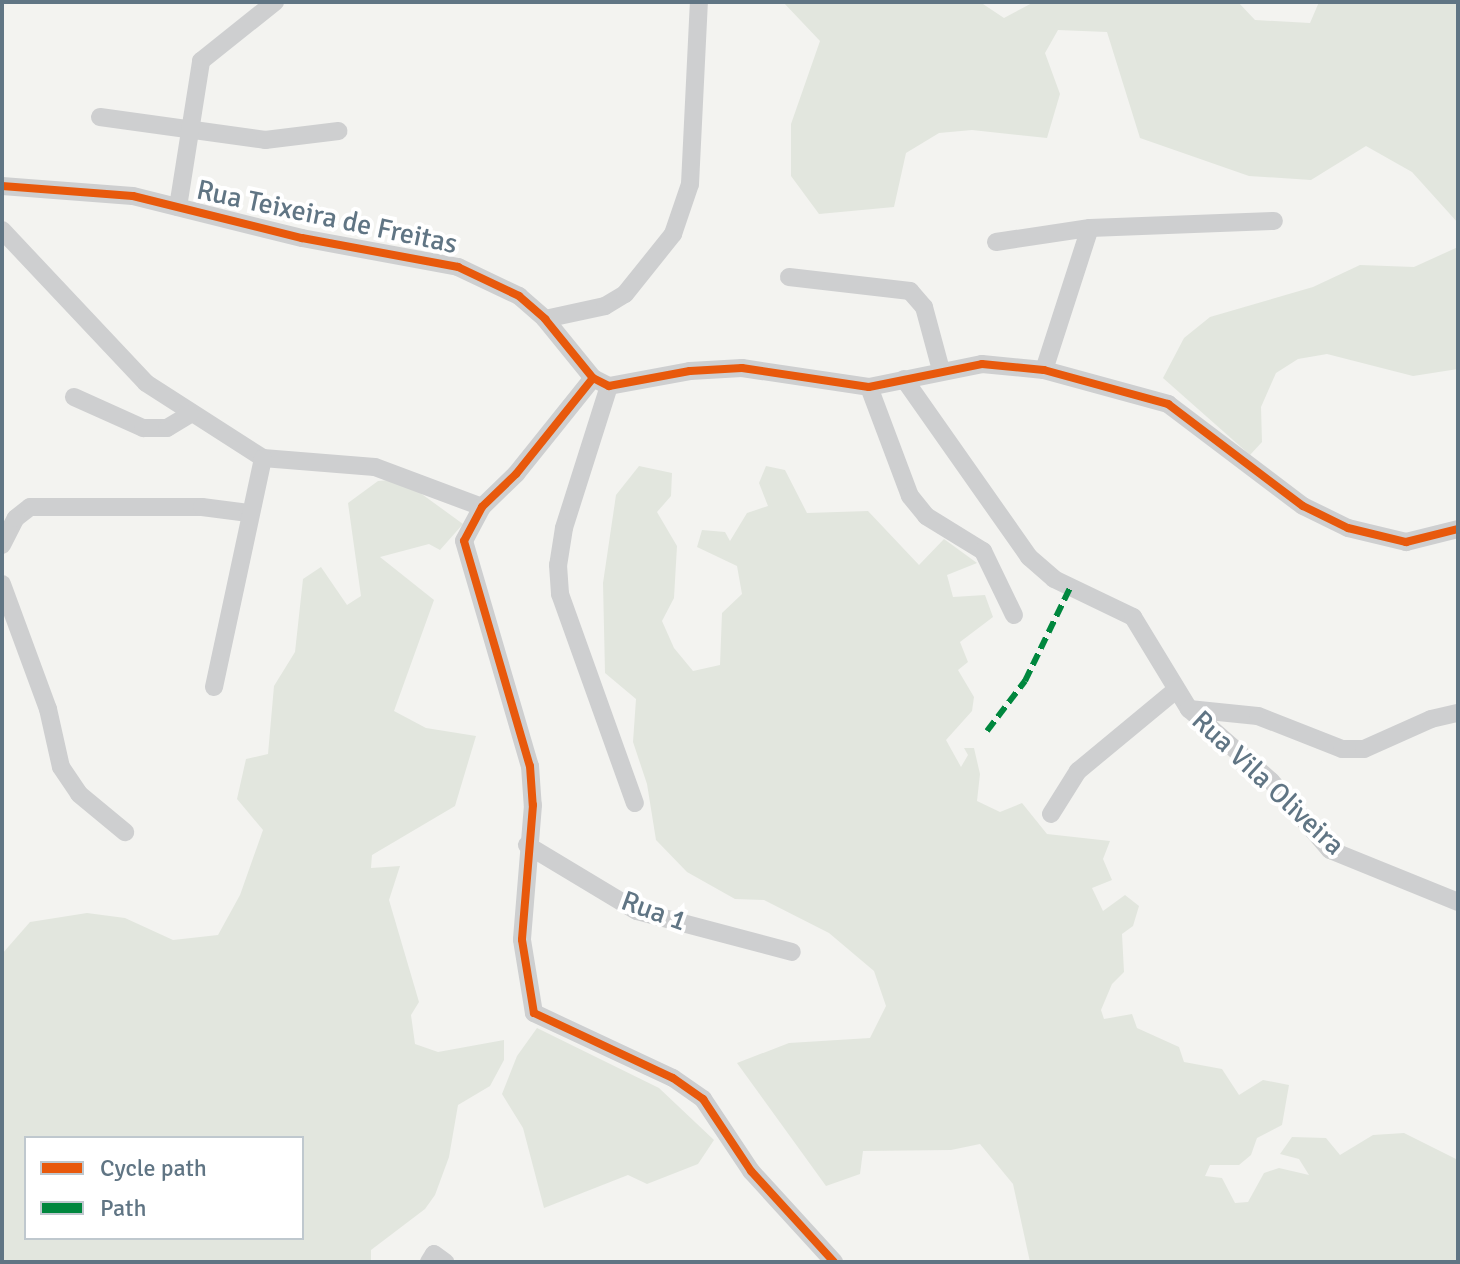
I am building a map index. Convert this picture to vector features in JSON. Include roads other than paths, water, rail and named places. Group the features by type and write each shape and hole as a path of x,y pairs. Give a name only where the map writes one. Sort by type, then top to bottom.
{"street":[{"path":"178,207 201,61 275,2"},
{"path":"545,319 605,306 625,294 673,234 690,184 699,2"},
{"path":"100,117 190,132 265,140 338,131"},
{"name":"Rua Teixeira de Freitas","path":"2,186 133,196 302,238 458,267 493,280 545,319 601,382"},
{"path":"996,242 1090,228 1274,221"},
{"path":"1044,370 1090,228"},
{"path":"2,230 146,383 189,415 263,458 375,467 482,507"},
{"path":"789,277 910,291 924,307 941,370"},
{"path":"834,1262 751,1171 703,1099 673,1078 534,1013 522,940 530,766 464,541 482,507 601,382 742,368 869,387 982,364 1044,370 1168,404 1303,506 1361,533 1406,542 1458,529"},
{"name":"Rua Vila Oliveira","path":"904,379 1029,557 1054,579 1133,617 1189,709 1271,781 1330,850 1458,902"},
{"path":"601,382 564,528 558,565 560,594 635,803"},
{"path":"869,387 910,496 926,516 983,551 1014,615"},
{"path":"74,397 143,428 167,428 189,415"},
{"path":"214,687 263,458"},
{"path":"2,545 16,518 30,507 202,507 249,513"},
{"path":"2,584 48,709 61,767 79,794 125,832"},
{"name":"Rua Vila Oliveira","path":"1051,814 1078,771 1176,690"},
{"path":"1189,709 1258,716 1342,749 1364,749 1431,719 1458,713"},
{"name":"Rua 1","path":"527,845 637,911 792,952"},
{"path":"429,1262 434,1254 445,1262"}]}
